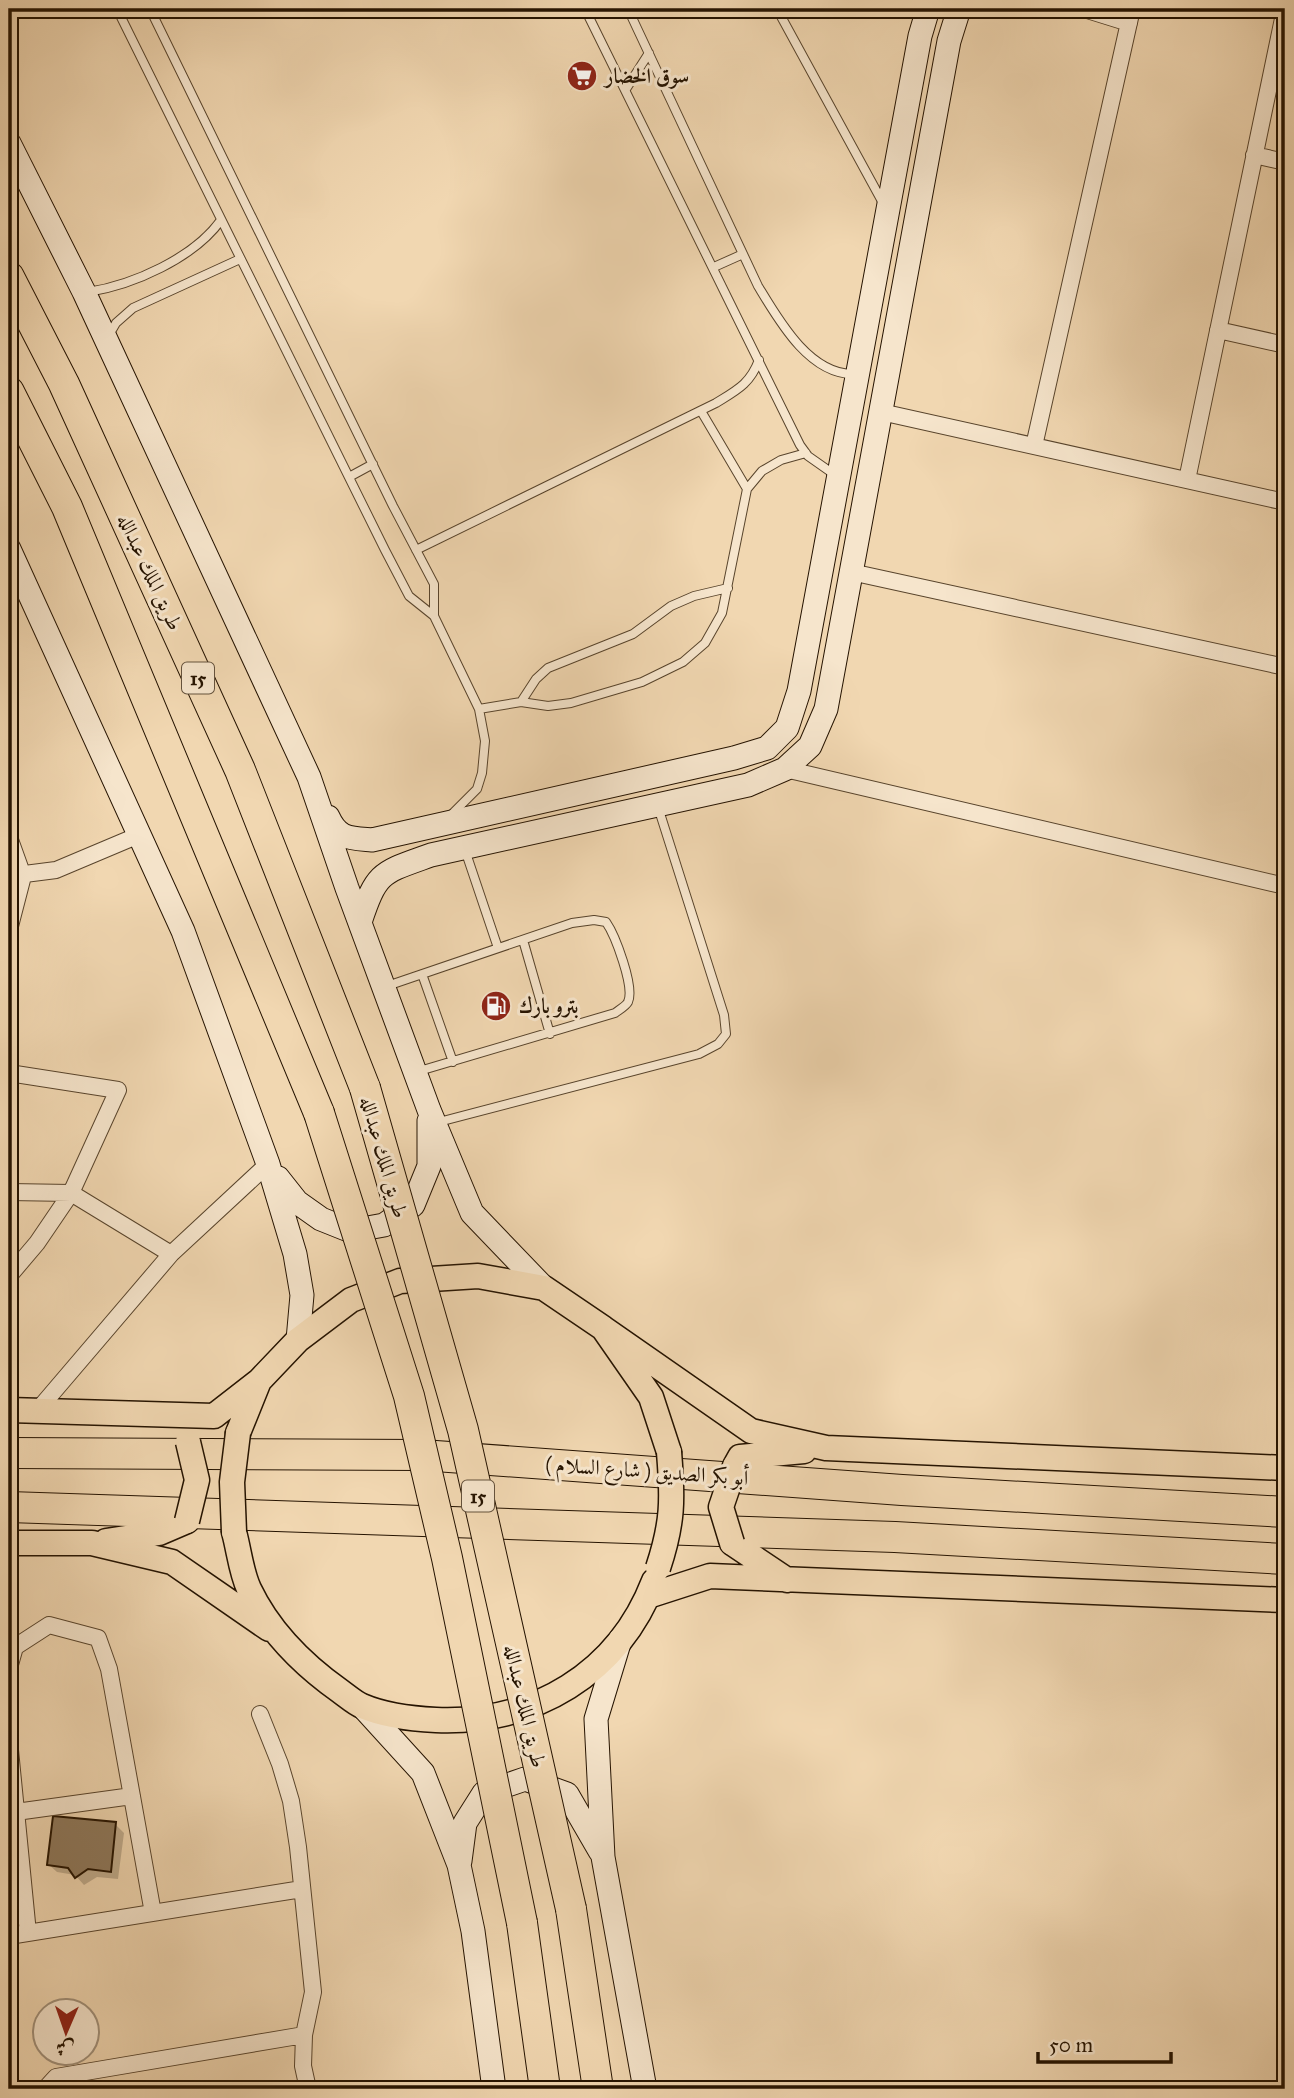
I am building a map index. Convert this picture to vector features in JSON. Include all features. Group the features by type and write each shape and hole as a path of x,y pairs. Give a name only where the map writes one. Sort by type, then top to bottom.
{"highway":[{"name":"طريق الملك عبدالله","path":"9,277 64,384 240,770 365,1088 463,1430 571,1909 598,2089"},
{"name":"15","path":"9,392 67,508 319,1113 409,1396 447,1558 522,1923 545,2089"},
{"name":"( شارع السلام ) أبو بكر الصديق","path":"9,1453 422,1454 902,1490 1285,1512"},
{"path":"9,1507 895,1537 1285,1559"}],"main road":[{"path":"9,144 84,292 334,829 347,838 372,840 734,758 766,748 787,728 799,691 920,36 928,9"},
{"path":"360,922 371,889 389,870 430,855 748,785 785,769 810,746 826,709 949,41 959,9"},
{"path":"9,549 183,931 268,1164 295,1254 302,1296 298,1340"},
{"path":"309,777 431,1119 472,1213 544,1288 751,1431 826,1448"},
{"path":"268,1164 296,1202 321,1219 351,1231 384,1226 413,1205 429,1166 431,1119"},
{"path":"9,1410 214,1416 259,1381 298,1340 351,1300 400,1281 478,1276 544,1288"},
{"path":"362,1706 413,1718 452,1720 503,1715 554,1697 584,1677 621,1640 648,1596 659,1569 668,1540 673,1499 669,1452 651,1397 603,1328"},
{"path":"259,1381 238,1433 232,1482 234,1532 248,1587 275,1634"},
{"path":"9,1543 92,1543 159,1533 187,1521 197,1480 188,1442 177,1431 148,1415"},
{"path":"787,1580 732,1544 721,1507 740,1457 826,1448 1285,1468"},
{"path":"92,1543 172,1562 275,1634 318,1675 362,1706 423,1773 459,1865 473,1931 494,2089"},
{"path":"648,1596 710,1576 1285,1600"},
{"path":"621,1640 596,1719 603,1857 645,2089"},
{"path":"459,1865 464,1823 484,1793 525,1779 567,1794 603,1857"}],"street":[{"path":"1034,446 1131,16 1084,9"},
{"path":"1187,480 1285,10"},
{"path":"1254,155 1285,162"},
{"path":"1218,330 1285,345"},
{"path":"881,412 1285,502"},
{"path":"851,572 1285,667"},
{"path":"785,769 1285,886"},
{"path":"16,876 55,870 139,835"},
{"path":"9,837 16,876 9,930"},
{"path":"9,1073 118,1090 71,1193 37,1243 9,1276"},
{"path":"37,1410 171,1254 268,1164"},
{"path":"9,1192 71,1193 171,1254"},
{"path":"9,1668 15,1647 49,1625 98,1638 109,1669 153,1913"},
{"path":"260,1714 280,1764 290,1801 302,1889 313,1993 304,2035 303,2066 308,2089"},
{"path":"9,1740 29,1933"},
{"path":"16,1812 132,1796"},
{"path":"9,1936 302,1889"},
{"path":"45,2089 56,2077 304,2035"}],"lane":[{"path":"117,9 409,596 434,616 479,709 485,741 482,773 477,789 441,824"},
{"path":"150,9 434,584 434,616"},
{"path":"585,9 806,453 838,477"},
{"path":"628,9 758,286 795,342 828,367 845,374 857,374"},
{"path":"777,9 887,211"},
{"path":"626,89 649,53"},
{"path":"84,292 122,285 179,257 201,243 221,220"},
{"path":"714,267 743,254"},
{"path":"106,340 116,323 133,308 240,259"},
{"path":"416,550 701,411 743,386 754,375 759,360"},
{"path":"701,411 747,489"},
{"path":"479,709 521,702 548,706 571,703 642,682 683,663 705,643 722,613 747,489 762,471 781,460 806,453"},
{"path":"349,477 373,464"},
{"path":"521,702 536,679 548,668 633,634 671,606 694,596 728,588"},
{"path":"431,1119 699,1054 718,1044 726,1034 724,1015 657,805"},
{"path":"464,847 498,948"},
{"path":"384,987 572,923 594,920 606,922 614,933 630,990 628,1003 615,1013 415,1073"},
{"path":"523,940 550,1034"},
{"path":"422,974 453,1062"}],"building":[{"path":"53,1816 116,1822 111,1872 88,1869 75,1878 68,1868 47,1865"}],"place":[{"name":"سوق الخضار","path":"582,76"},
{"name":"بترو بارك","path":"496,1006"}]}
